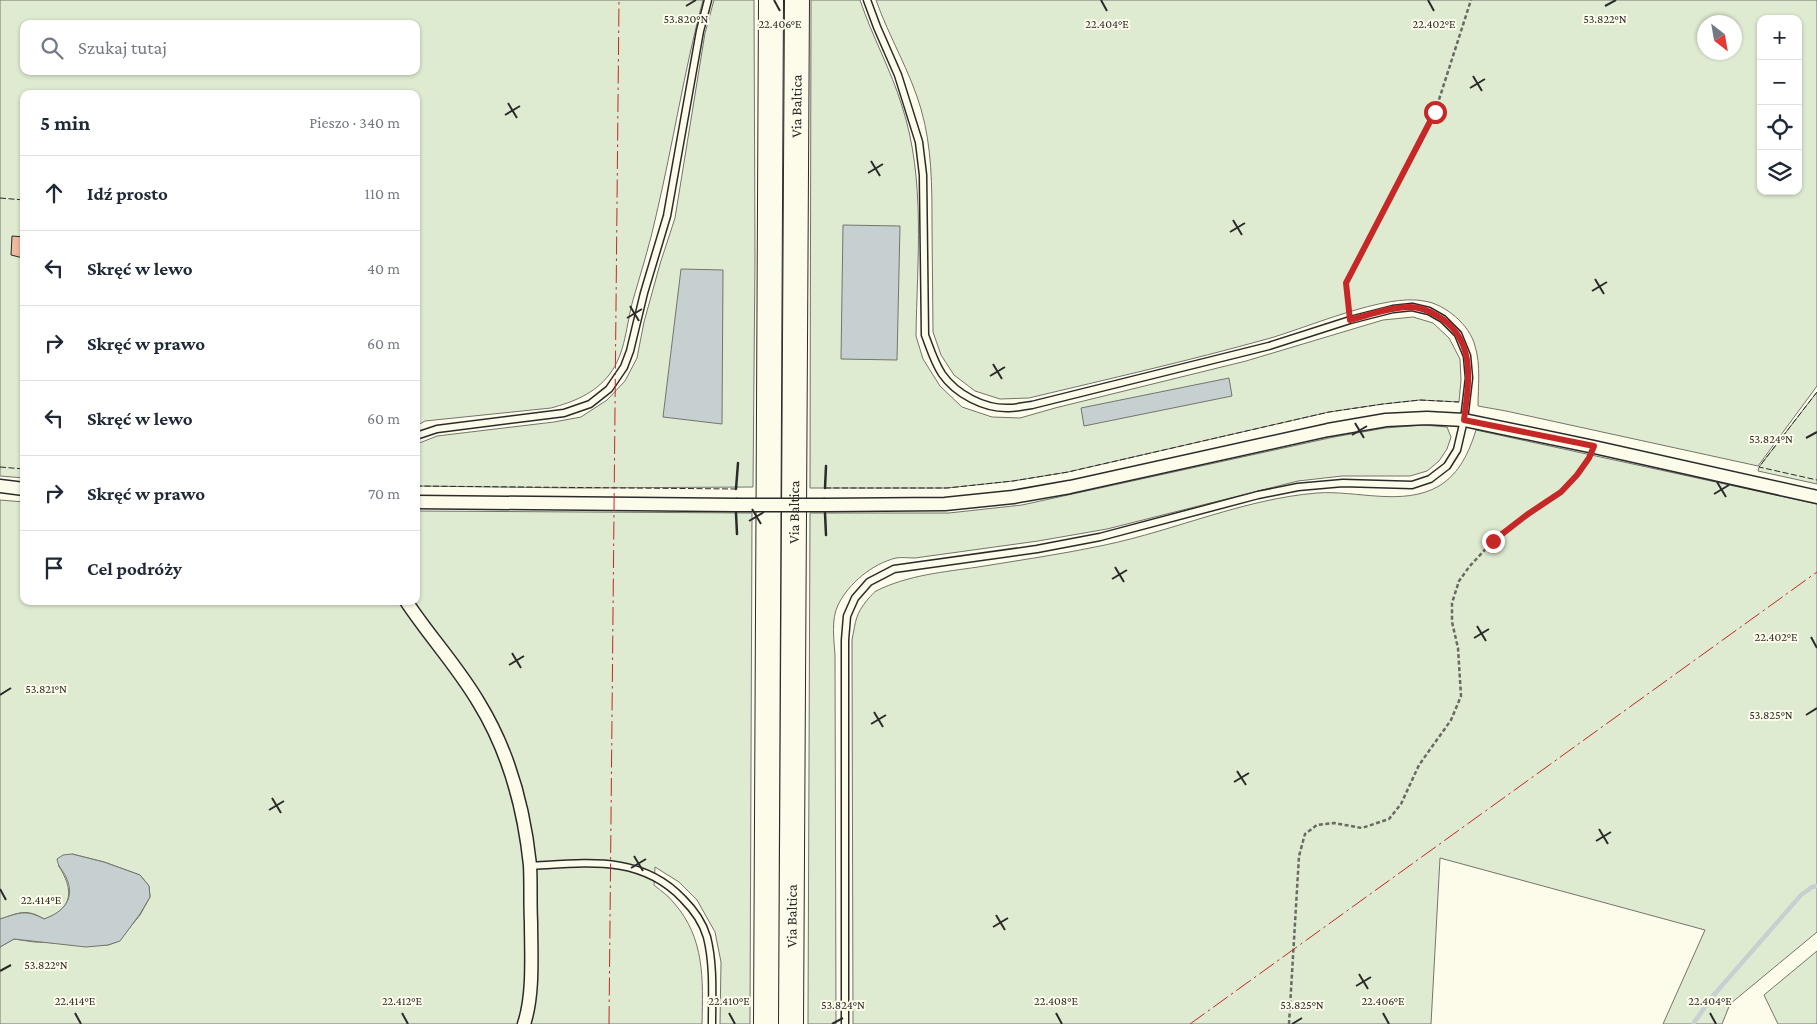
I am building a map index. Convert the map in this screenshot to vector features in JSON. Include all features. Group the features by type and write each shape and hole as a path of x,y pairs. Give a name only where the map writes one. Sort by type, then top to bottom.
{"highway":[{"name":"Via Baltica","path":"766,1024 771,0"},
{"name":"Via Baltica","path":"792,1024 797,0"}],"street":[{"path":"420,502 945,504 1012,497 1070,487 1328,430 1386,420 1427,418 1464,420 1594,446 1817,497"},
{"path":"0,486 20,488"},
{"path":"409,605 480,703 513,775 523,819 530,866 530,989 524,1024"}],"lane":[{"path":"420,435 437,429 572,410 590,404 609,389 624,367 667,216 700,31 708,0"},
{"path":"845,1024 845,640 847,616 855,598 870,582 894,569 1037,549 1100,537 1258,495 1298,487 1343,483 1412,485 1430,479 1447,466 1457,450 1464,420 1469,378 1467,356 1458,334 1443,319 1429,311 1412,307 1393,308 1269,346 1032,405 1007,408 980,403 960,393 943,375 933,358 925,335 923,304 923,175 919,142 898,75 867,0"},
{"path":"530,866 596,862 620,865 646,872 672,888 693,909 706,936 712,970 712,1024"}],"path":[{"path":"1350,320 1346,283 1435,112 1471,0"},
{"path":"1289,1024 1298,856 1304,834 1317,825 1334,823 1362,828 1389,820 1401,804 1419,765 1451,720 1461,696 1458,648 1452,622 1452,603 1459,582 1493,541 1561,492 1577,475 1589,458 1594,446"}],"green space":[{"path":"0,0 703,0 654,227 619,358 609,375 597,387 575,400 551,408 425,421 420,424 420,90 20,90 20,478 0,476"},
{"path":"714,0 754,0 755,258 753,487 576,488 420,486 420,443 437,436 581,417 607,400 625,381 637,358 644,322 675,218 705,33"},
{"path":"779,0 788,0 785,488 777,488"},
{"path":"811,0 860,0 898,93 910,134 917,191 916,336 923,359 940,386 962,407 992,417 1020,418 1246,361 1383,320 1413,317 1433,323 1449,338 1460,359 1459,402 1420,400 1329,412 1068,472 1013,481 947,488 810,488"},
{"path":"876,0 1817,0 1817,386 1758,466 1478,406 1478,361 1475,346 1468,331 1456,317 1440,306 1424,301 1408,300 1368,307 1237,347 1029,398 1000,399 975,391 954,375 941,355 933,332 929,152 921,109"},
{"path":"1817,392 1817,484 1758,471 1759,467"},
{"path":"1423,425 1447,427 1451,437 1447,449 1439,461 1427,471 1410,476 1342,476 1298,481 1107,529 1038,541 915,558 896,558 878,565 855,582 838,605 834,623 836,1024 808,1024 810,513 949,513 1022,505 1334,437 1385,428"},
{"path":"1476,430 1817,504 1817,932 1730,1004 1722,1024 1663,1024 1705,930 1440,858 1431,1024 853,1024 852,640 858,614 876,591 901,581 926,575 1042,557 1132,539 1237,508 1290,496 1332,493 1395,497 1425,492 1439,486 1453,475 1467,454"},
{"path":"0,500 20,502 20,605 420,605 420,511 752,513 750,1024 720,1024 721,962 715,932 697,900 679,882 655,867 654,885 670,898 684,916 692,930 697,945 702,976 702,1024 0,1024 0,947 14,939 34,942 108,945 119,941 140,915 150,897 149,886 140,875 104,862 72,854 58,865 69,890 66,904 61,910 44,919 32,914 18,913 0,919"},
{"path":"1817,951 1817,1024 1778,1024 1764,995"}],"shaded area":[{"path":"843,225 900,226 897,360 841,359"},
{"path":"681,269 723,270 722,424 663,417"},
{"path":"1229,378 1232,396 1084,426 1081,408"},
{"path":"72,854 104,862 140,875 149,886 150,897 120,941 108,945 86,947 14,939 0,947 0,919 27,913 44,919 57,912 66,903 69,898 69,885 57,859 63,855"}],"building":[{"path":"12,236 20,237 20,257 11,255"}],"waterway":[{"path":"1693,1024 1712,997 1801,895 1812,887 1817,886"}],"fence":[{"path":"0,198 20,200"},
{"path":"1817,392 1759,467 1817,480"},
{"path":"825,488 947,488 1013,481 1068,472 1329,412 1420,400 1459,402"},
{"path":"0,467 20,469"},
{"path":"420,486 736,489"}],"wall":[{"path":"736,489 738,463"},
{"path":"825,488 826,466"},
{"path":"736,513 737,534"},
{"path":"825,513 826,535"}],"power":[{"path":"609,1024 619,0"},
{"path":"1190,1024 1817,572"}],"route":[{"path":"1435,112 1346,283 1350,320 1393,308 1412,307 1429,311 1443,319 1458,334 1467,356 1469,378 1464,420 1594,446 1589,458 1577,475 1561,492 1493,541"}]}
